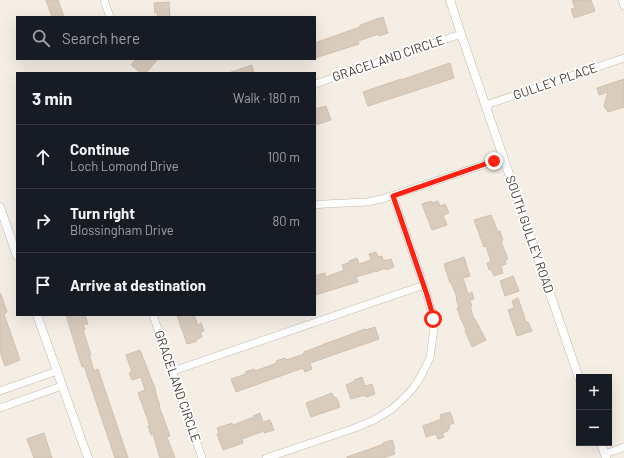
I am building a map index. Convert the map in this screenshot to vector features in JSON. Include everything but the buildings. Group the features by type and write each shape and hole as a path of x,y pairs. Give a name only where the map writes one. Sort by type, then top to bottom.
{"street":[{"path":"104,0 110,16"},
{"name":"SOUTH GULLEY ROAD","path":"450,0 578,374"},
{"path":"622,0 624,6"},
{"name":"GRACELAND CIRCLE","path":"316,84 461,34"},
{"name":"GULLEY PLACE","path":"486,105 624,58"},
{"path":"316,205 367,202 382,199 504,158"},
{"path":"266,458 355,428 374,420 392,409 406,396 421,376 430,358 434,328 431,309 393,196"},
{"path":"0,207 16,253"},
{"path":"173,371 424,285"},
{"path":"37,316 88,458"},
{"name":"GRACELAND CIRCLE","path":"153,316 202,458"},
{"path":"0,391 57,371"},
{"path":"0,408 62,386"},
{"path":"602,446 606,456 624,447"}],"route":[{"path":"433,319 427,295 393,196 494,161"}]}
